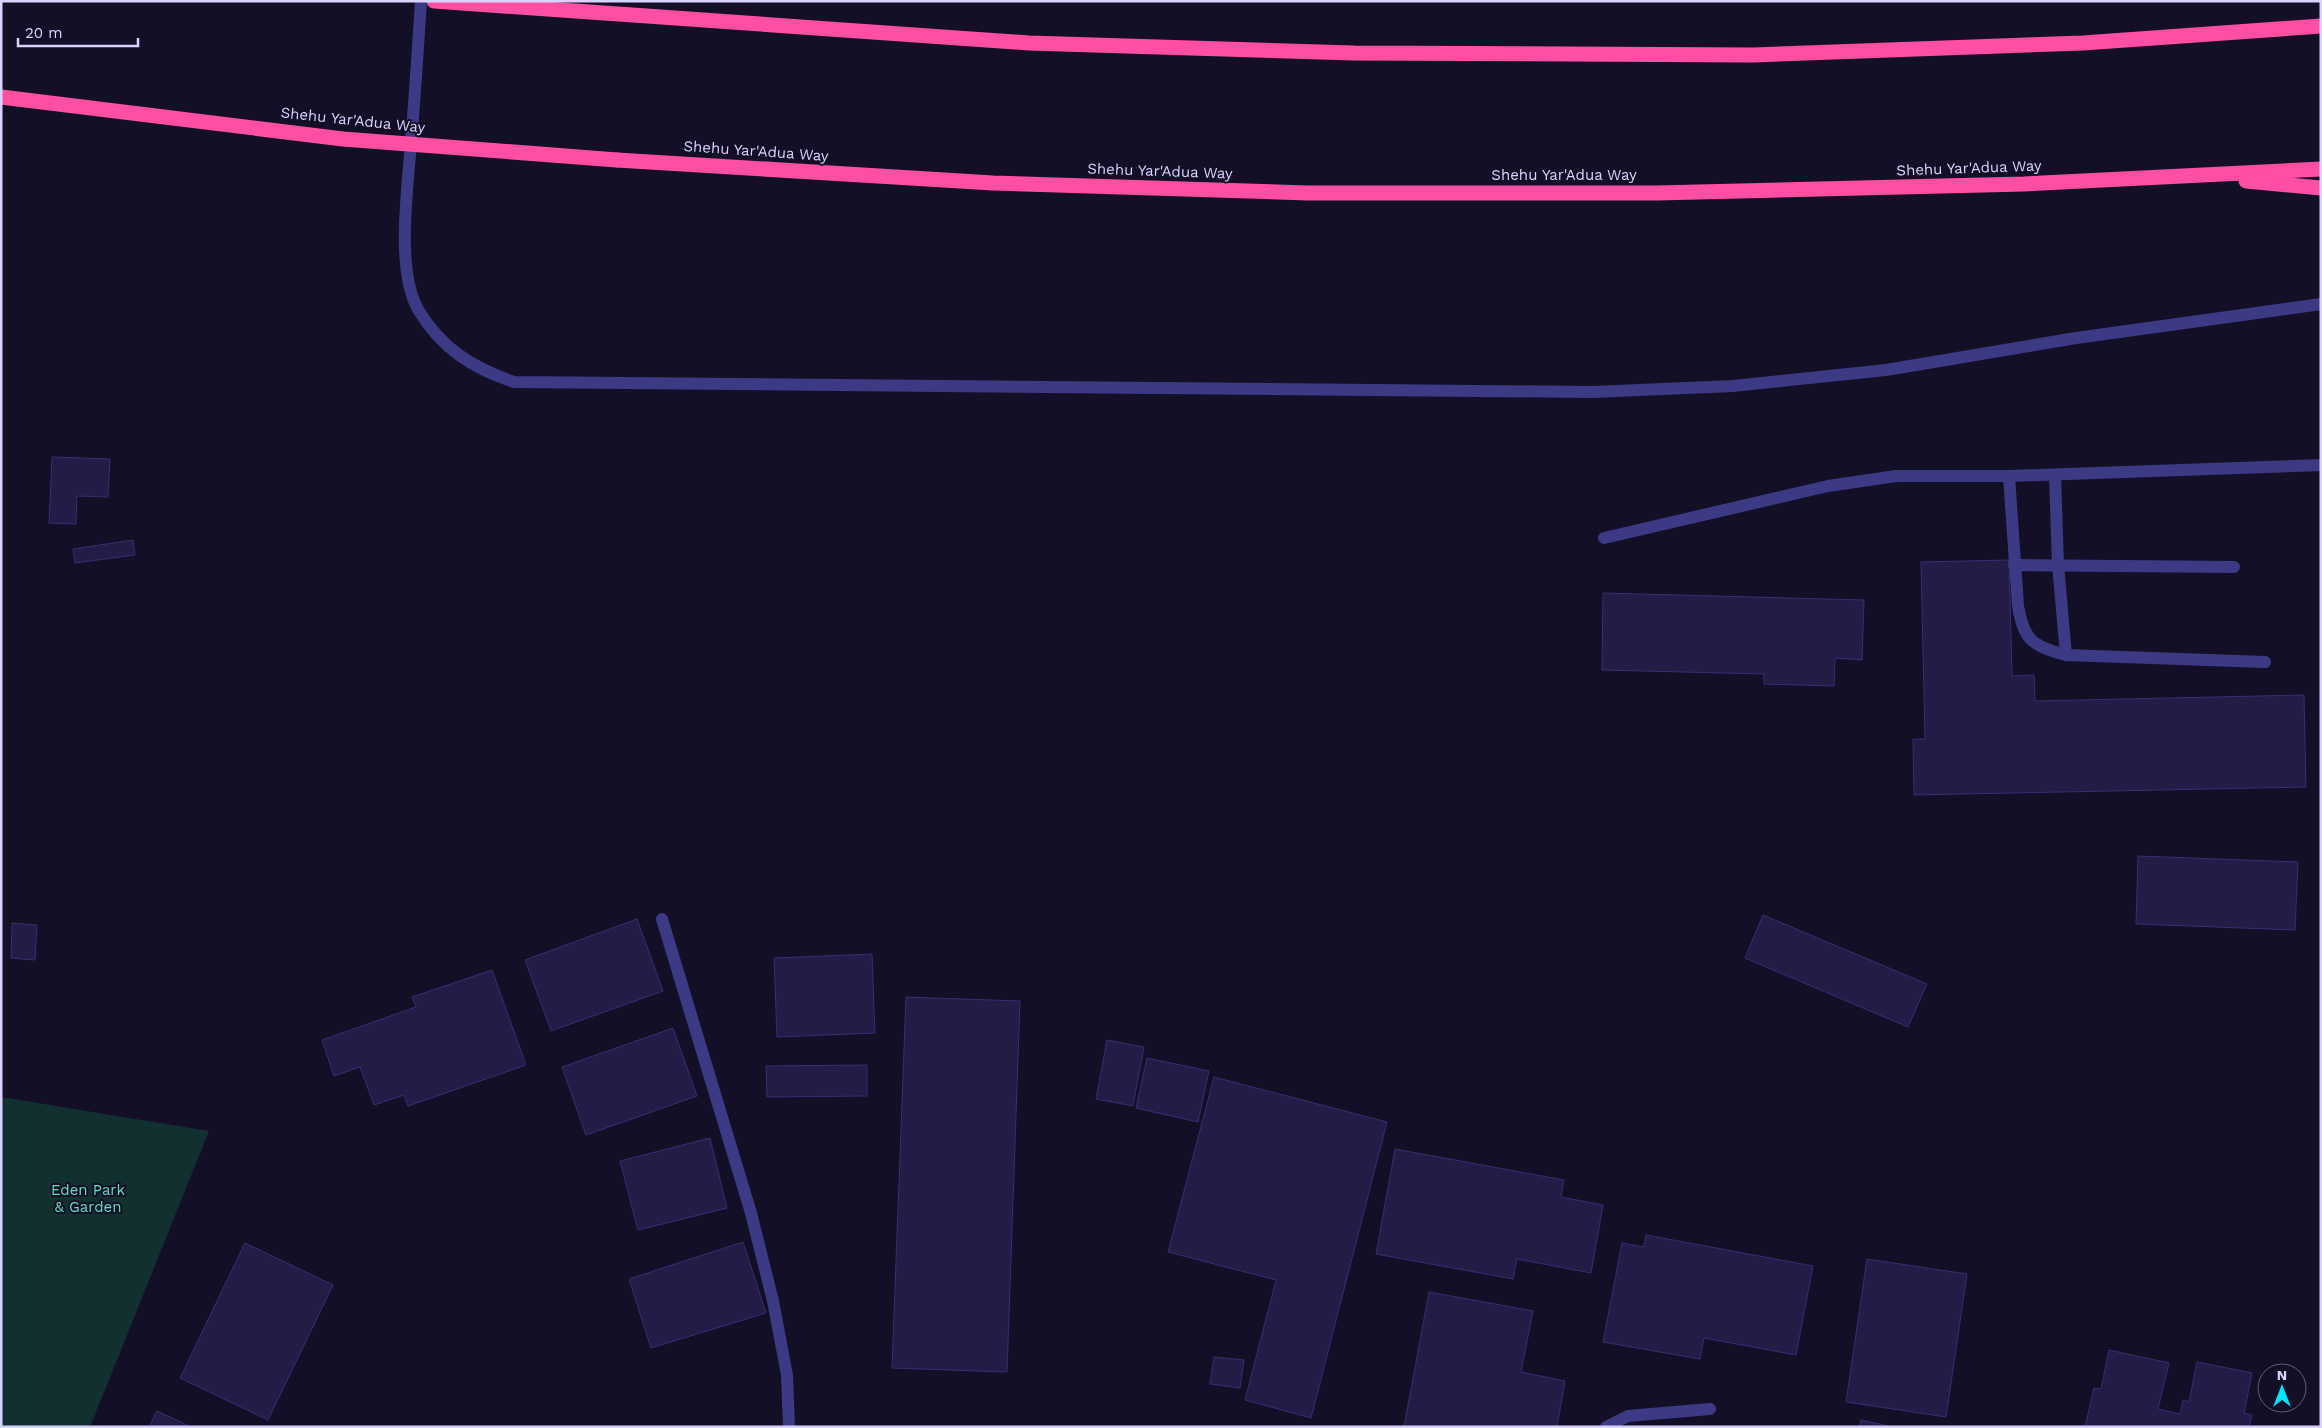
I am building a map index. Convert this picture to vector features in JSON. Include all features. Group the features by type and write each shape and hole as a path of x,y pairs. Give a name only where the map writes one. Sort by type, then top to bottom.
{"highway":[{"path":"434,1 1029,43 1354,53 1753,55 2083,43 2321,26"},
{"name":"Shehu Yar'Adua Way","path":"1,97 343,138 617,160 993,184 1308,193 1657,193 2024,184 2321,169"},
{"path":"2197,176 2321,188"}],"street":[{"path":"421,1 405,238 408,279 418,310 436,335 456,354 484,372 514,382 1592,392 1706,387 1886,370 2076,338 2321,304"},
{"path":"1604,538 1828,486 1896,476 2055,475 2321,465"},
{"path":"2055,475 2058,565 2066,654"},
{"path":"2009,476 2014,565 2021,624 2029,639 2041,648 2066,654 2265,662"},
{"path":"2014,565 2234,567"},
{"path":"662,919 751,1213 773,1301 787,1375 788,1427"},
{"path":"1606,1427 1628,1416 1710,1409"}],"green space":[{"name":"Eden Park & Garden","path":"1,1097 209,1131 90,1427 1,1427"}],"building":[{"path":"52,457 110,459 108,497 77,496 76,524 49,523"},
{"path":"133,540 135,555 75,563 73,549"},
{"path":"2009,560 2012,676 2034,675 2035,701 2304,695 2306,787 1914,795 1913,739 1925,739 1921,562"},
{"path":"1603,593 1864,600 1862,660 1835,658 1834,686 1764,684 1764,674 1602,670"},
{"path":"2138,856 2298,862 2295,930 2136,924"},
{"path":"1763,915 1927,984 1908,1027 1745,958"},
{"path":"637,919 663,991 551,1031 525,960"},
{"path":"12,923 37,925 35,960 11,958"},
{"path":"872,954 875,1033 777,1037 774,958"},
{"path":"492,970 526,1065 408,1106 404,1095 374,1105 360,1067 334,1076 322,1040 416,1007 412,997"},
{"path":"906,997 1020,1001 1007,1372 892,1368"},
{"path":"673,1028 697,1096 586,1135 562,1067"},
{"path":"1107,1040 1144,1047 1133,1106 1096,1099"},
{"path":"1147,1058 1209,1071 1198,1122 1136,1108"},
{"path":"867,1065 867,1096 767,1097 766,1066"},
{"path":"1214,1077 1387,1122 1311,1418 1245,1400 1276,1280 1168,1252"},
{"path":"710,1138 727,1208 638,1230 620,1161"},
{"path":"1395,1149 1564,1180 1561,1197 1603,1205 1591,1273 1517,1259 1513,1279 1376,1254"},
{"path":"1646,1235 1813,1266 1796,1355 1704,1338 1700,1359 1603,1342 1622,1243 1644,1247"},
{"path":"743,1242 766,1313 651,1348 629,1279"},
{"path":"245,1243 333,1285 268,1420 180,1378"},
{"path":"1867,1259 1967,1274 1946,1417 1846,1402"},
{"path":"1429,1292 1533,1311 1521,1372 1565,1381 1557,1427 1404,1427"},
{"path":"2109,1350 2169,1363 2158,1409 2180,1414 2183,1400 2189,1402 2197,1362 2252,1373 2244,1413 2252,1415 2249,1427 2085,1427 2094,1388 2101,1389"},
{"path":"1214,1357 1244,1360 1240,1388 1210,1384"},
{"path":"157,1411 191,1427 149,1427"},
{"path":"1861,1420 1893,1427 1860,1427"}]}
